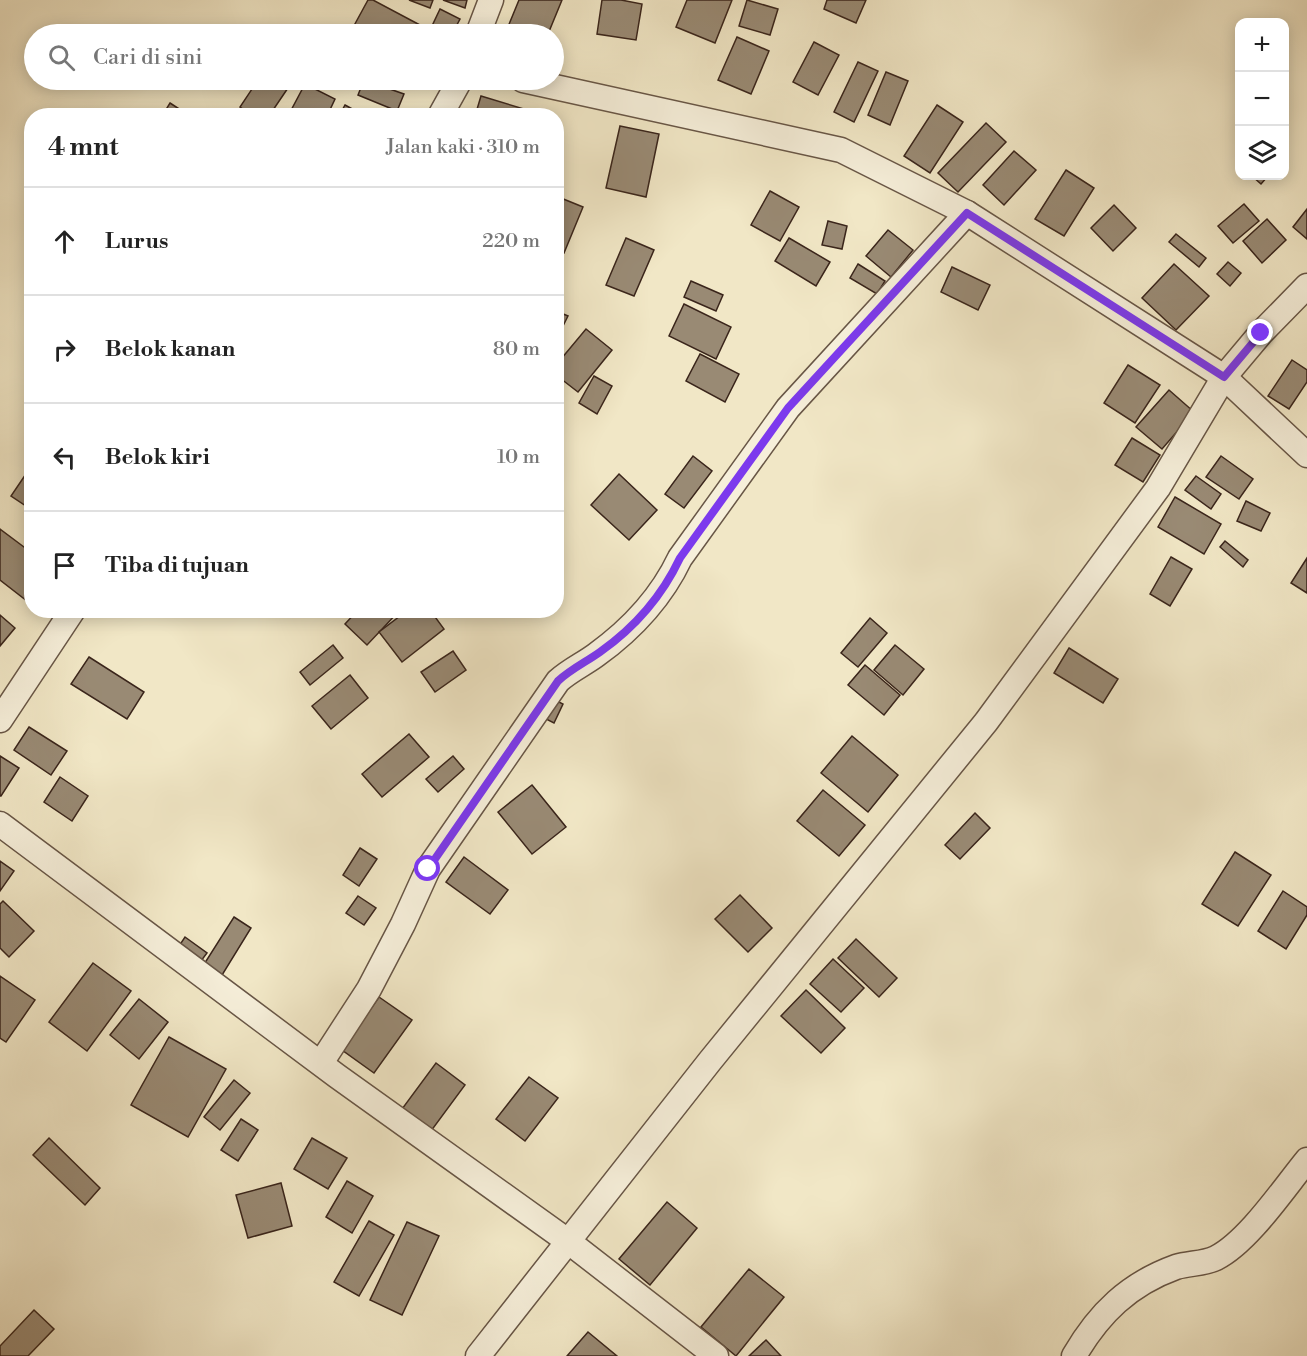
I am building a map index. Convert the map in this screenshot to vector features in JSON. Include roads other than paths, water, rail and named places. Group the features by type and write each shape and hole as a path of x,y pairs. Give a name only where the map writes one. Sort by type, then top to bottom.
{"street":[{"path":"482,24 490,0"},
{"path":"564,89 841,150 967,213 1224,377 1307,456"},
{"path":"444,108 454,90"},
{"path":"321,1063 369,989 404,924 428,869 558,681 566,673 621,638 652,604 669,582 680,558 788,408 967,213"},
{"path":"478,1356 710,1061 986,722 1158,488 1224,377 1261,333 1307,286"},
{"path":"0,720 68,618"},
{"path":"0,824 321,1063 569,1242 716,1356"},
{"path":"1074,1356 1108,1309 1130,1290 1152,1276 1184,1264 1216,1258 1231,1248 1250,1230 1307,1160"}]}
